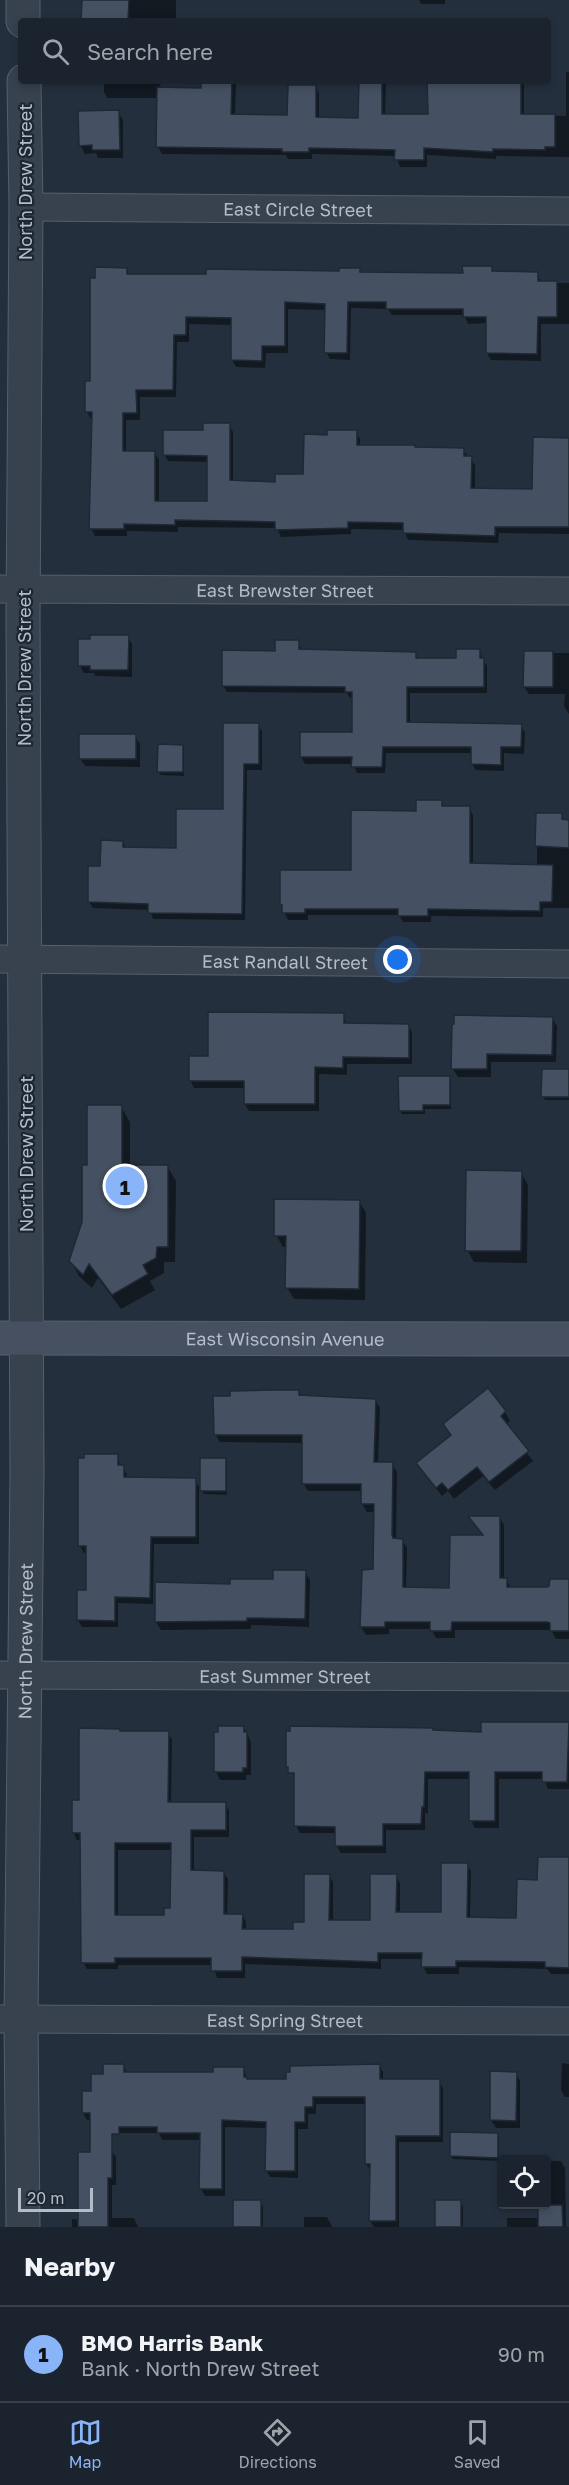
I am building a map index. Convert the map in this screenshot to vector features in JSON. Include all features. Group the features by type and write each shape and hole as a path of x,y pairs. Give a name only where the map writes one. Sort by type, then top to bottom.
{"main road":[{"name":"East Wisconsin Avenue","path":"13,1338 569,1339"}],"street":[{"path":"23,0 23,18"},
{"name":"North Drew Street","path":"23,2227 10,2019 12,1675 27,1472 13,1338 12,959 12,589 26,207 24,84"},
{"name":"East Circle Street","path":"26,207 569,211"},
{"name":"East Brewster Street","path":"12,589 569,591"},
{"name":"East Randall Street","path":"12,959 569,964"},
{"name":"East Summer Street","path":"12,1675 569,1677"},
{"name":"East Spring Street","path":"10,2019 569,2021"}],"building":[{"path":"82,0 129,0 128,18 81,18"},
{"path":"201,84 232,84 231,114 287,115 288,85 316,85 316,117 358,118 359,84 382,84 382,114 428,114 427,84 521,84 521,114 555,114 555,147 545,147 545,150 493,149 493,152 424,148 424,160 394,160 395,150 309,148 309,152 282,152 282,149 156,147 157,87 201,88"},
{"path":"119,110 120,150 92,150 92,145 79,146 78,111"},
{"path":"462,266 492,266 492,271 538,272 538,281 557,281 557,317 538,317 537,354 486,353 486,317 463,317 463,309 386,309 386,302 348,302 347,353 324,353 325,304 285,302 285,346 262,346 262,361 231,360 231,318 186,317 186,335 174,335 173,390 136,390 137,413 123,413 123,451 155,451 155,501 207,501 207,456 163,455 163,430 203,430 203,423 230,423 230,480 275,482 275,474 303,474 304,434 327,435 327,430 357,430 357,445 464,448 464,456 472,456 471,488 532,489 533,437 569,438 569,527 495,527 495,536 403,533 403,523 348,522 348,528 275,530 275,522 175,520 175,525 124,524 124,529 89,529 92,412 85,412 85,381 90,381 90,278 95,278 95,267 127,268 127,274 206,274 206,269 339,271 339,268 360,268 360,272 463,273"},
{"path":"90,635 129,635 128,670 90,670 90,666 78,666 78,639 90,639"},
{"path":"275,640 299,640 299,649 416,652 416,658 456,658 456,649 480,649 480,658 484,658 484,687 407,687 407,722 522,724 521,747 501,747 501,765 471,764 471,747 383,747 382,767 351,767 352,757 300,757 300,732 352,732 352,692 345,692 345,687 222,686 222,650 275,651"},
{"path":"524,651 553,651 553,687 523,687"},
{"path":"223,723 259,723 259,764 244,764 242,914 148,913 148,904 88,902 88,866 100,866 101,840 123,841 123,847 176,848 176,809 223,809"},
{"path":"79,734 136,734 136,759 79,759"},
{"path":"158,744 183,745 183,772 157,772"},
{"path":"416,800 442,800 442,806 470,806 470,863 553,865 552,902 540,902 540,911 428,909 428,916 398,916 398,909 305,909 305,913 282,913 280,870 351,870 351,810 416,811"},
{"path":"536,813 562,813 562,819 569,820 569,848 535,846"},
{"path":"208,1012 344,1013 344,1023 409,1024 409,1058 343,1057 343,1068 315,1067 315,1104 244,1104 244,1081 189,1081 189,1056 208,1056"},
{"path":"454,1015 553,1017 552,1055 487,1054 487,1069 451,1069"},
{"path":"542,1069 569,1069 569,1097 541,1097"},
{"path":"398,1076 450,1076 450,1105 423,1105 423,1111 399,1111"},
{"path":"87,1105 122,1105 122,1165 168,1165 168,1247 157,1247 156,1258 143,1265 148,1274 112,1295 89,1264 83,1275 69,1261 82,1222 82,1165 87,1165"},
{"path":"466,1170 522,1171 521,1251 465,1251"},
{"path":"274,1199 360,1200 359,1289 285,1288 286,1236 274,1236"},
{"path":"488,1388 506,1411 501,1416 529,1451 489,1482 477,1467 448,1490 442,1483 436,1488 416,1463 451,1435 443,1424"},
{"path":"299,1390 299,1395 376,1399 374,1462 393,1462 392,1535 393,1538 403,1539 403,1587 449,1588 450,1535 483,1535 468,1516 500,1516 500,1578 507,1578 507,1587 547,1587 550,1579 569,1579 569,1631 550,1631 550,1623 547,1622 452,1622 451,1631 430,1631 430,1622 385,1622 385,1627 360,1627 362,1570 373,1569 374,1504 361,1504 361,1484 302,1484 302,1435 214,1435 213,1396 230,1396 230,1391"},
{"path":"84,1454 118,1454 118,1465 124,1465 124,1477 196,1478 196,1537 151,1537 150,1598 115,1597 115,1621 77,1620 77,1590 86,1590 86,1546 78,1546 78,1458 84,1458"},
{"path":"200,1458 226,1458 226,1491 200,1491"},
{"path":"273,1570 306,1570 305,1619 247,1618 247,1621 155,1622 155,1582 230,1584 230,1579 273,1579"},
{"path":"481,1722 569,1722 567,1782 542,1782 542,1772 495,1772 495,1821 469,1821 469,1772 425,1772 421,1824 383,1824 383,1846 335,1846 335,1827 294,1826 294,1773 288,1773 288,1767 286,1767 286,1731 290,1731 290,1726 433,1728 433,1730 481,1732"},
{"path":"218,1726 244,1726 244,1732 247,1732 247,1768 243,1768 243,1772 214,1772 214,1732 218,1732"},
{"path":"79,1728 169,1731 168,1802 226,1802 226,1830 191,1830 191,1870 224,1871 224,1914 243,1914 242,1929 293,1929 293,1922 304,1922 304,1874 330,1874 329,1920 370,1920 370,1874 397,1874 396,1912 441,1912 441,1863 468,1863 467,1917 516,1918 517,1879 537,1880 538,1857 569,1857 569,1968 545,1967 545,1962 456,1961 456,1967 421,1967 422,1953 378,1953 378,1962 242,1957 242,1971 211,1971 211,1958 115,1958 115,1963 81,1963 80,1833 72,1833 72,1800 79,1800","holes":["115,1843 171,1843 170,1908 164,1908 164,1915 115,1915"]},
{"path":"103,2064 124,2064 124,2072 213,2072 213,2067 244,2067 244,2077 247,2079 286,2079 286,2072 290,2072 290,2066 380,2064 380,2079 440,2079 440,2136 396,2136 396,2221 369,2221 370,2164 365,2164 365,2097 313,2097 313,2107 305,2107 305,2122 295,2122 295,2171 265,2171 266,2122 222,2120 222,2189 199,2189 200,2133 157,2133 157,2127 119,2127 119,2134 112,2134 112,2178 108,2178 108,2227 78,2227 78,2152 90,2152 90,2113 82,2113 82,2091 91,2091 91,2074 103,2074"},
{"path":"490,2071 517,2072 516,2121 490,2120"},
{"path":"450,2132 498,2133 497,2158 450,2156"},
{"path":"233,2200 261,2200 261,2227 233,2227"},
{"path":"435,2200 461,2200 461,2227 435,2227"},
{"path":"551,2205 562,2205 563,2227 538,2227 538,2209 551,2209"}],"place":[{"name":"BMO Harris Bank","path":"125,1186"}]}
